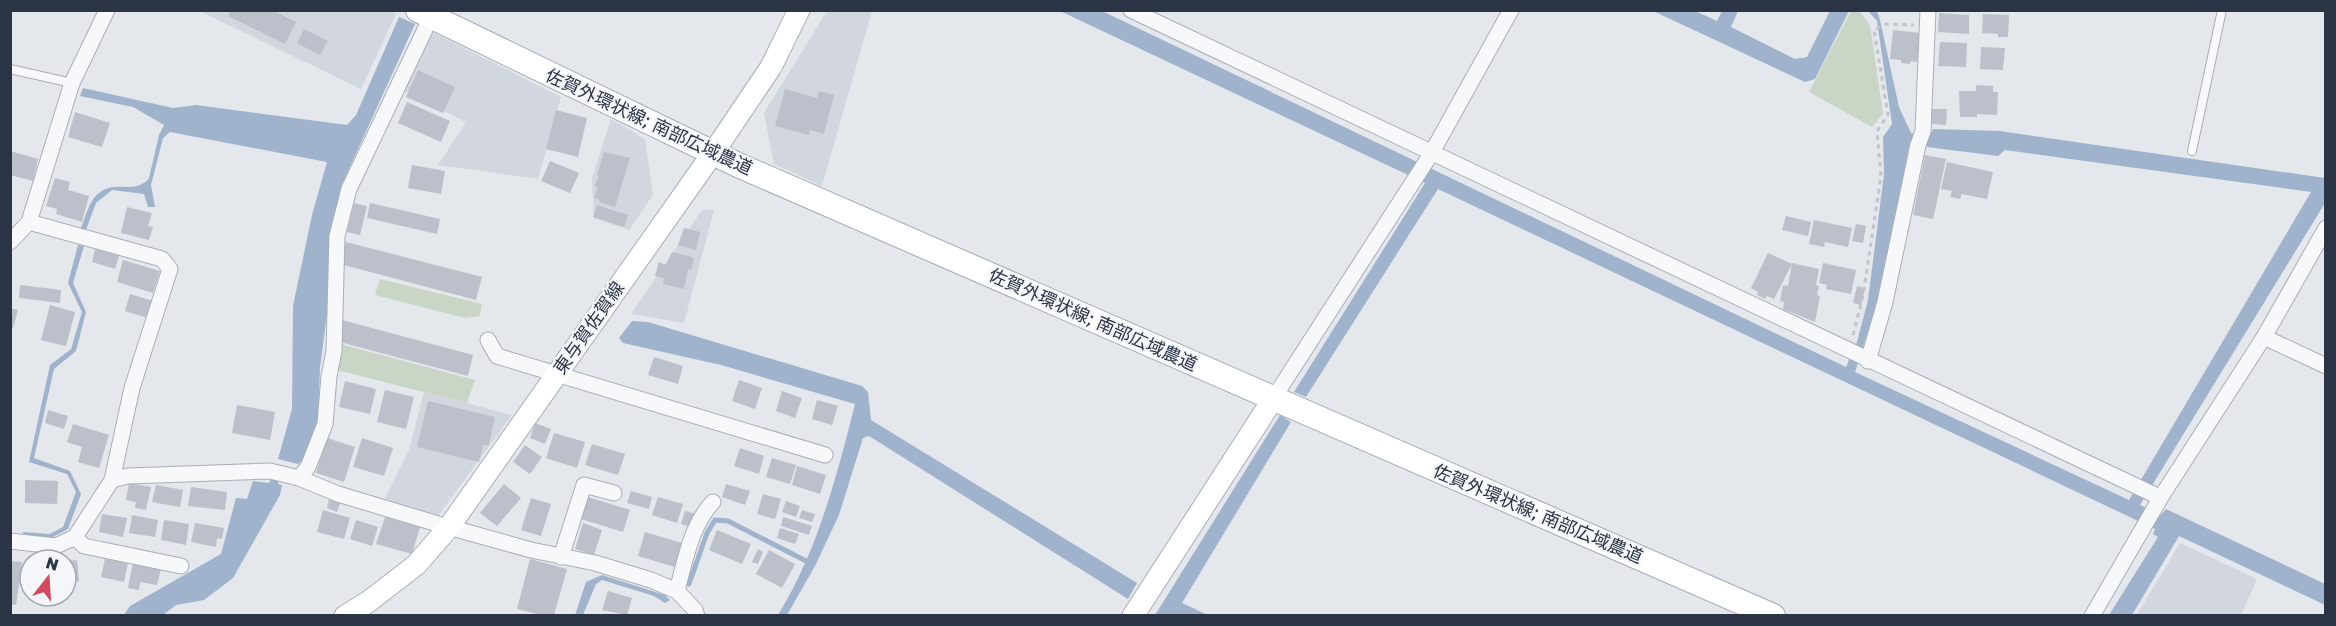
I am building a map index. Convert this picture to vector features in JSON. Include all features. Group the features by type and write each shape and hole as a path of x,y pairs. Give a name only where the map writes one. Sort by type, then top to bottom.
{"main road":[{"name":"東与賀佐賀線","path":"345,615 367,609 416,565 449,527 713,153 771,67 799,10"},
{"name":"佐賀外環状線; 南部広域農道","path":"425,14 713,153 1773,615"},
{"path":"1133,615 1273,399"}],"street":[{"path":"10,242 29,222 72,83 107,10"},
{"path":"1131,10 1428,158 1850,351 2131,485 2155,502"},
{"path":"1273,399 1428,158 1511,10"},
{"path":"299,477 308,467 326,424 329,376 334,351 337,236 349,189 425,14"},
{"path":"1868,361 1886,302 1921,138 1928,18"},
{"path":"10,541 56,546 75,537 112,480 132,388 170,269 162,260 29,222"},
{"path":"2092,615 2144,526 2155,502 2264,337 2325,228"},
{"path":"2264,337 2325,366"},
{"path":"489,340 497,356 825,455"},
{"path":"112,480 128,476 270,471 299,477 338,495 651,580 677,591 697,615"},
{"path":"561,557 584,485 614,493"},
{"path":"677,591 693,534 705,510 713,502"},
{"path":"75,537 84,546 181,566"}],"lane":[{"path":"2192,151 2222,10"},
{"path":"10,69 72,83"}],"path":[{"path":"1850,351 1863,296 1881,176 1877,131 1888,115 1874,30 1886,24 1928,18"}],"shaded area":[{"path":"388,10 396,14 361,89 200,11"},
{"path":"827,11 872,11 822,186 774,164 764,113"},
{"path":"432,32 561,97 538,179 438,165 466,122 404,91"},
{"path":"611,119 645,139 653,195 629,230 594,218 592,178"},
{"path":"702,210 714,210 684,323 631,314"},
{"path":"424,392 512,415 438,516 385,499 409,450"},
{"path":"2180,543 2257,579 2241,615 2137,615"}],"green space":[{"path":"1851,11 1859,11 1870,25 1883,114 1872,127 1809,92"},
{"path":"380,279 482,304 480,316 465,318 375,295"},
{"path":"340,344 475,380 467,403 337,370"}],"water":[{"path":"1060,11 1102,11 1846,367 1857,342 1868,300 1884,174 1883,137 1892,124 1877,21 1868,11 1877,11 1899,107 1911,133 1930,135 1933,129 2000,131 2325,178 2325,203 2140,505 2161,515 2166,509 2325,584 2325,605 2179,536 2132,615 2109,615 2158,537 2153,534 2155,529 1438,189 1306,397 1294,392 1425,183","holes":["1910,141 1927,141 1927,147 1998,156 2005,150 2311,192 2129,500 1855,372 1881,291"]},
{"path":"1653,11 1695,11 1717,21 1722,11 1738,11 1731,27 1795,59 1807,57 1830,11 1849,11 1815,79 1805,82"},
{"path":"399,17 415,24 342,184 330,233 328,306 320,368 318,424 305,458 298,464 278,459 292,409 293,306 312,215 327,162 170,132 163,138 151,185 155,207 148,207 144,194 112,190 96,203 84,235 79,233 94,198 108,188 137,186 149,178 159,135 164,125 133,107 80,96 83,88 173,108 196,105 347,125 356,115"},
{"path":"78,245 84,246 73,283 86,312 76,351 54,369 34,458 70,471 81,494 68,529 49,539 24,537 23,532 50,534 63,527 76,492 67,474 29,462 50,365 71,349 82,312 68,283"},
{"path":"632,321 648,322 862,386 868,392 871,420 1137,583 1128,599 869,436 863,438 839,515 815,566 787,615 778,615 792,591 815,540 833,486 855,404 721,365 623,343 619,338"},
{"path":"1280,415 1291,422 1182,603 1208,615 1155,615"},
{"path":"271,478 278,480 278,484 282,485 280,495 233,578 204,600 176,605 163,615 123,616 130,606 221,554 236,498 247,499 253,481 269,483"},
{"path":"602,575 665,595 670,600 665,603 654,596 602,580 596,584 583,615 575,615 586,582"}],"building":[{"path":"231,10 272,10 296,22 285,44 228,16"},
{"path":"1939,13 1969,15 1969,34 1938,32"},
{"path":"1983,14 2009,15 2008,37 1982,33"},
{"path":"304,29 328,41 320,55 297,43"},
{"path":"1893,30 1920,33 1917,62 1901,63 1901,60 1890,59"},
{"path":"1940,42 1967,43 1966,67 1938,66"},
{"path":"1981,47 2005,48 2003,70 1980,69"},
{"path":"418,70 455,87 443,113 406,97"},
{"path":"1976,85 1993,86 1993,92 1998,92 1997,115 1977,114 1977,117 1960,117 1959,91 1976,91"},
{"path":"785,89 817,98 819,91 834,95 824,134 810,130 809,135 775,126"},
{"path":"407,102 450,121 441,142 398,123"},
{"path":"1931,109 1947,109 1946,125 1931,124"},
{"path":"556,110 587,118 578,157 546,149"},
{"path":"75,112 110,123 102,147 68,137"},
{"path":"10,151 38,159 33,181 10,175"},
{"path":"604,152 630,158 615,207 594,198 598,187 595,186 599,175 597,175"},
{"path":"1925,155 1946,159 1933,219 1913,215"},
{"path":"550,161 579,173 570,193 541,181"},
{"path":"1947,162 1993,172 1987,199 1962,194 1960,199 1950,197 1952,191 1941,189"},
{"path":"412,165 445,171 441,194 408,188"},
{"path":"55,178 70,182 68,190 89,196 82,222 56,214 57,209 46,206"},
{"path":"354,203 367,206 360,235 347,232"},
{"path":"370,203 440,219 437,234 367,218"},
{"path":"597,205 628,215 624,227 593,217"},
{"path":"127,207 152,213 148,226 153,227 149,240 121,233"},
{"path":"1786,216 1811,222 1808,236 1782,230"},
{"path":"1814,220 1852,228 1848,247 1825,242 1824,247 1809,244"},
{"path":"1856,224 1866,226 1863,243 1852,241"},
{"path":"684,228 700,232 696,250 678,245"},
{"path":"346,242 482,277 476,300 340,264"},
{"path":"95,249 119,256 115,269 92,262"},
{"path":"672,252 694,259 691,270 688,269 684,289 663,284 664,278 655,276 659,262 666,265"},
{"path":"1768,253 1792,264 1774,299 1767,296 1765,299 1751,288"},
{"path":"123,260 160,271 153,293 117,282"},
{"path":"1792,263 1819,269 1816,285 1819,286 1817,295 1820,296 1815,322 1783,309 1784,302 1780,301 1783,285 1788,286"},
{"path":"1823,263 1856,270 1851,294 1826,289 1827,285 1819,283"},
{"path":"20,285 61,290 60,303 19,298"},
{"path":"1857,286 1865,288 1861,305 1853,303"},
{"path":"130,294 153,301 148,318 125,311"},
{"path":"50,305 75,312 66,346 41,340"},
{"path":"10,308 18,310 13,328 10,327"},
{"path":"342,320 473,355 468,376 336,341"},
{"path":"654,357 683,366 678,384 648,375"},
{"path":"739,380 762,388 755,409 732,401"},
{"path":"345,381 376,389 370,414 339,407"},
{"path":"385,390 414,397 406,429 377,422"},
{"path":"782,391 802,398 795,418 776,411"},
{"path":"817,400 838,406 832,425 812,419"},
{"path":"428,401 495,417 489,445 483,445 479,462 417,447"},
{"path":"237,405 275,412 270,440 232,433"},
{"path":"48,410 68,416 64,429 45,423"},
{"path":"535,423 551,429 545,444 530,438"},
{"path":"73,424 109,435 99,468 78,462 82,447 67,442"},
{"path":"554,433 585,442 577,468 546,458"},
{"path":"327,438 355,447 344,482 316,473"},
{"path":"362,438 393,448 384,476 353,467"},
{"path":"592,444 625,454 618,475 585,465"},
{"path":"525,445 542,457 530,474 513,462"},
{"path":"740,448 764,456 759,474 734,466"},
{"path":"772,458 796,465 790,484 766,477"},
{"path":"797,466 826,475 820,494 792,485"},
{"path":"25,480 58,481 57,504 25,503"},
{"path":"129,483 151,487 146,510 135,508 136,502 126,500"},
{"path":"504,484 521,498 497,526 480,513"},
{"path":"726,484 750,491 745,505 722,497"},
{"path":"156,485 183,490 180,507 152,502"},
{"path":"191,487 227,492 225,510 188,506"},
{"path":"631,491 652,497 649,509 627,503"},
{"path":"763,494 781,499 775,519 757,514"},
{"path":"588,497 630,510 623,532 581,519"},
{"path":"658,497 683,504 677,523 652,515"},
{"path":"531,498 551,504 541,536 521,530"},
{"path":"329,499 340,503 337,512 327,508"},
{"path":"786,501 800,506 796,517 782,512"},
{"path":"323,510 350,518 344,539 317,532"},
{"path":"802,510 815,514 812,522 799,518"},
{"path":"685,511 697,514 693,528 681,524"},
{"path":"102,514 127,518 123,537 99,532"},
{"path":"132,515 158,520 155,537 129,533"},
{"path":"385,517 420,527 412,554 376,544"},
{"path":"783,517 812,526 809,535 781,526"},
{"path":"164,520 189,524 186,545 161,540"},
{"path":"356,520 378,527 372,546 350,539"},
{"path":"195,523 224,528 222,539 217,538 216,547 191,542"},
{"path":"583,523 602,530 594,555 575,549"},
{"path":"780,528 799,534 795,544 777,538"},
{"path":"717,530 751,544 742,564 709,550"},
{"path":"645,532 682,543 675,567 638,556"},
{"path":"758,549 763,552 758,564 752,562"},
{"path":"769,550 795,564 782,588 756,574"},
{"path":"105,559 128,563 124,582 101,577"},
{"path":"530,559 567,569 554,615 541,615 517,609"},
{"path":"10,561 18,562 16,605 10,604"},
{"path":"133,562 161,568 157,585 140,582 139,590 128,588"},
{"path":"608,591 632,598 627,615 602,610"}],"waterway":[{"path":"689,584 707,533 715,520 728,521 810,563"}]}
